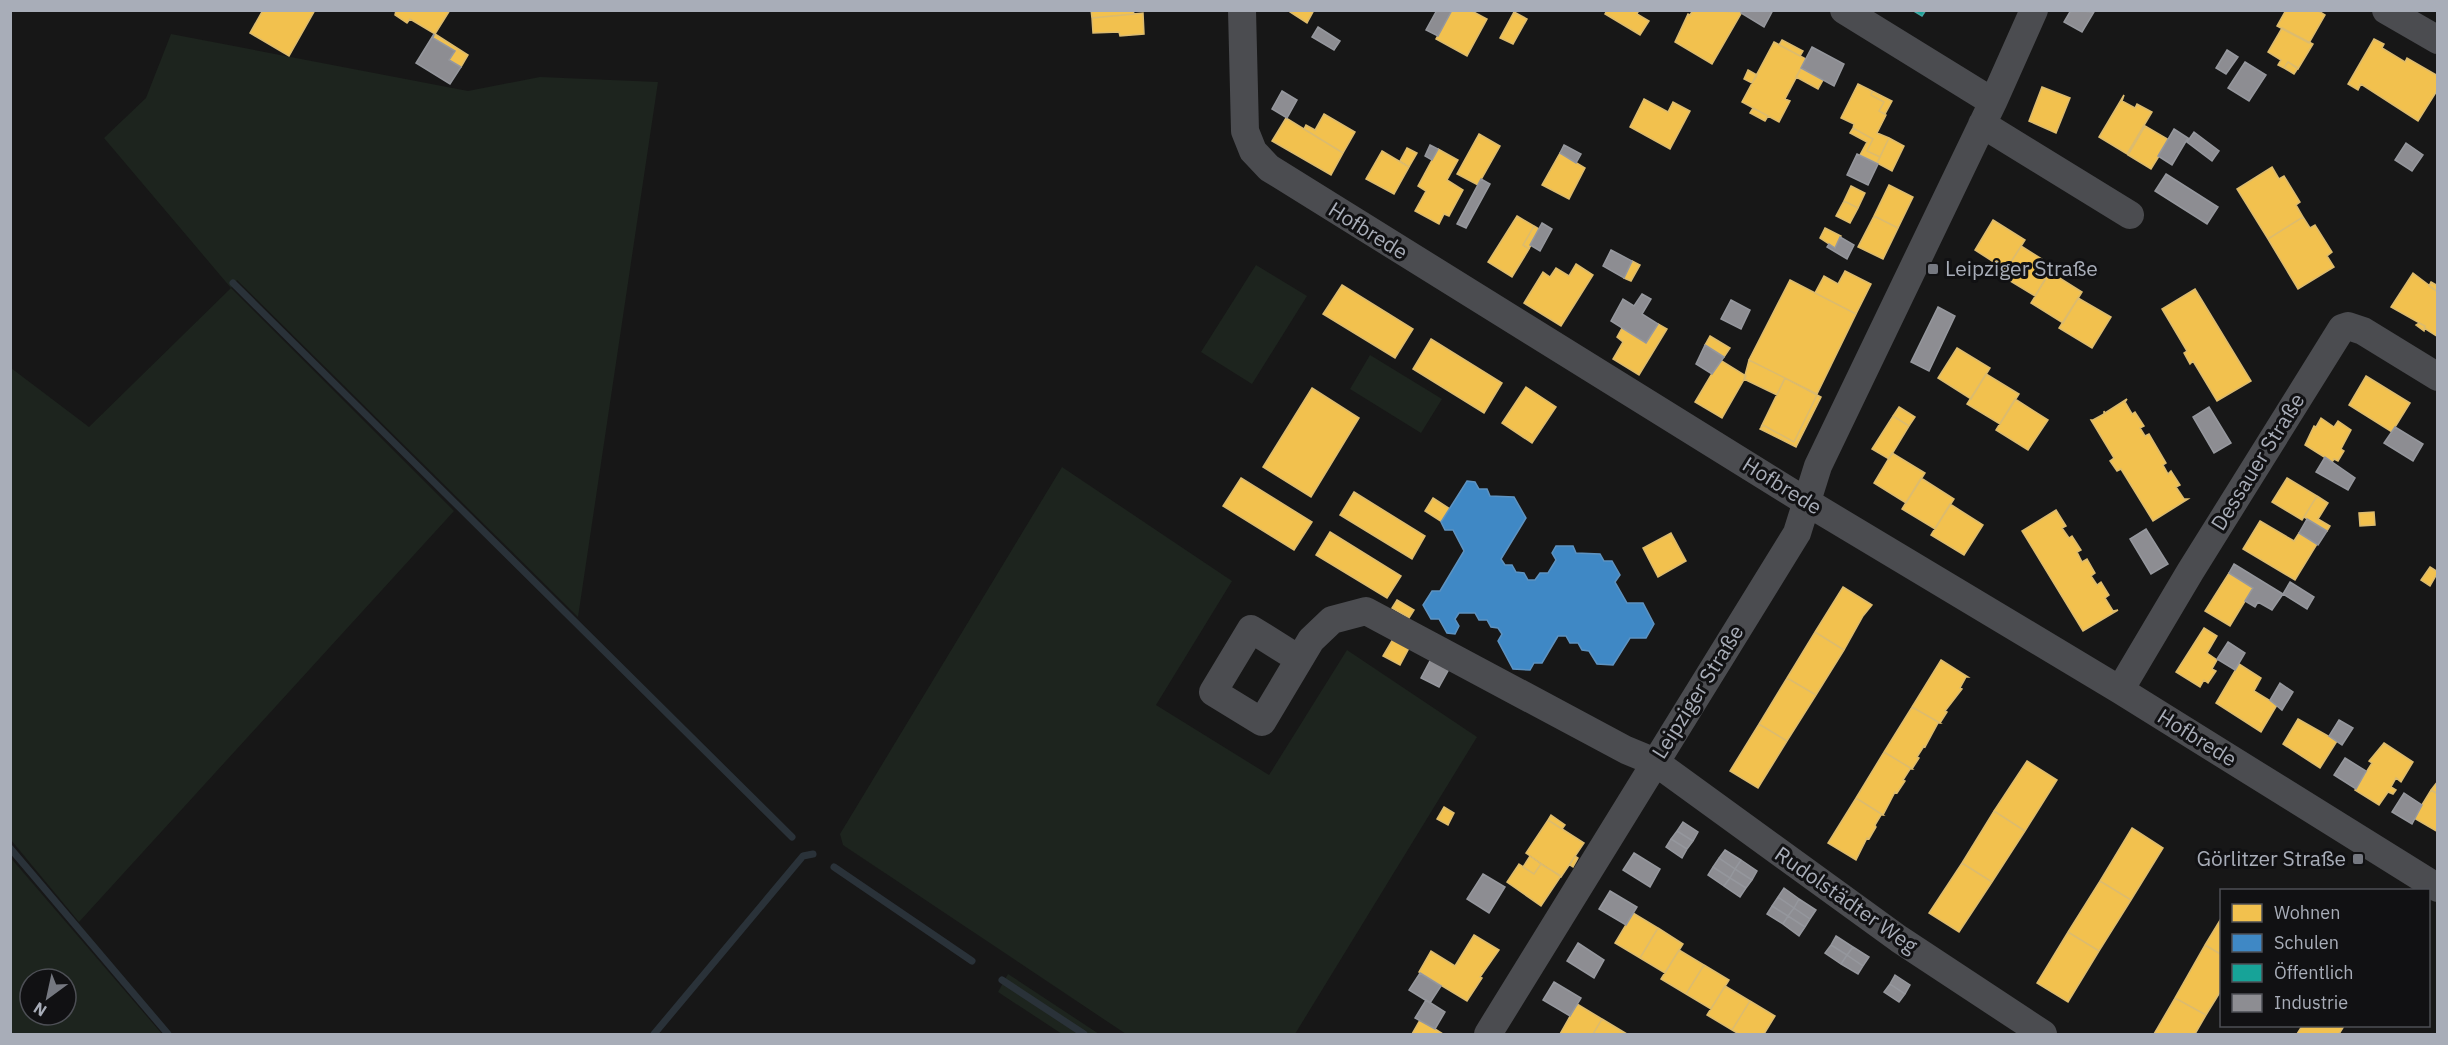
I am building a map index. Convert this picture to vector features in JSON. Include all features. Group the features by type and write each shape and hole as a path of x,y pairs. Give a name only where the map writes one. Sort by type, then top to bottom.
{"street":[{"name":"Hofbrede","path":"1242,10 1245,130 1253,151 1269,168 1805,501 2120,690 2438,888"},
{"path":"1844,10 2130,215"},
{"name":"Leipziger Straße","path":"1488,1035 1797,533 1805,501 1818,466 1988,113 2034,10"},
{"path":"2386,10 2438,40"},
{"name":"Dessauer Straße","path":"2120,690 2196,562 2342,328 2348,326 2363,332 2438,377"},
{"name":"Rudolstädter Weg","path":"1299,659 1311,640 1332,620 1366,611 1626,750 1655,762 1899,939 2041,1034"}],"shaded area":[{"path":"171,34 468,91 540,77 658,82 578,617 237,280 231,288 104,138 146,98"},
{"path":"1256,265 1307,296 1252,384 1201,352"},
{"path":"231,288 454,511 79,922 11,840 11,368 89,427"},
{"path":"1370,355 1442,399 1421,433 1350,389"},
{"path":"1062,467 1232,581 1156,705 1269,775 1347,650 1477,737 1295,1034 1126,1034 843,845 840,834"},
{"path":"10,857 162,1034 11,1034"},
{"path":"1008,974 1099,1034 1062,1034 998,992"}],"building: Wohnen":[{"path":"263,10 315,10 289,56 250,33"},
{"path":"396,10 450,10 435,34 410,19 407,23 395,15"},
{"path":"1091,10 1133,10 1134,14 1092,18"},
{"path":"1287,10 1314,10 1307,23"},
{"path":"1452,10 1470,10 1487,19 1467,56 1436,39"},
{"path":"1607,10 1639,10 1637,14 1649,21 1640,35 1605,14"},
{"path":"1693,10 1742,12 1712,64 1675,42 1688,14 1690,15"},
{"path":"2286,10 2317,10 2325,15 2309,43 2277,26"},
{"path":"1514,12 1527,19 1513,44 1500,38"},
{"path":"1143,13 1144,34 1120,36 1119,32 1093,33 1092,18"},
{"path":"2282,28 2313,44 2298,69 2288,62 2284,68 2278,65 2281,60 2268,52"},
{"path":"435,34 468,55 461,67 449,60 455,51 433,38"},
{"path":"2374,39 2384,44 2382,48 2405,62 2407,58 2438,76 2438,89 2418,121 2361,84 2358,90 2348,84"},
{"path":"1782,40 1803,51 1800,56 1779,45"},
{"path":"1774,42 1806,59 1785,99 1790,101 1779,122 1742,102"},
{"path":"2288,62 2298,68 2294,74 2284,68"},
{"path":"1801,68 1823,80 1818,89 1796,77"},
{"path":"1748,70 1757,75 1752,83 1744,79"},
{"path":"1858,84 1872,91 1871,95 1884,102 1879,111 1886,115 1877,133 1889,138 1880,157 1867,151 1873,139 1853,128 1854,124 1841,118"},
{"path":"2042,87 2070,98 2056,133 2029,121"},
{"path":"1872,91 1892,101 1885,114 1879,111 1884,102 1871,95"},
{"path":"2124,95 2122,101 2135,108 2137,104 2152,112 2127,154 2099,137"},
{"path":"1644,99 1668,112 1673,102 1690,111 1670,149 1630,127"},
{"path":"1753,108 1768,116 1765,121 1750,113"},
{"path":"1324,114 1355,132 1343,153 1304,129 1306,125 1315,130"},
{"path":"1286,118 1343,153 1331,175 1272,141"},
{"path":"2145,126 2169,140 2151,169 2128,155"},
{"path":"1853,128 1873,139 1867,151 1880,157 1877,163 1860,155 1867,142 1850,133"},
{"path":"1479,134 1500,146 1478,185 1457,174"},
{"path":"1889,138 1904,146 1892,171 1877,163"},
{"path":"1407,148 1417,153 1409,167 1400,161"},
{"path":"1438,149 1458,160 1447,180 1463,190 1449,216 1444,214 1439,224 1415,211 1426,191 1418,186"},
{"path":"1382,151 1409,167 1394,194 1366,179"},
{"path":"1560,153 1585,168 1569,199 1542,185"},
{"path":"2272,167 2279,179 2284,176 2300,202 2296,205 2303,217 2268,239 2237,189"},
{"path":"1889,185 1913,197 1898,228 1874,216"},
{"path":"1851,186 1865,193 1858,208 1844,201"},
{"path":"1844,201 1858,208 1850,223 1836,216"},
{"path":"1517,216 1534,226 1523,245 1529,249 1512,277 1488,262"},
{"path":"1874,216 1898,228 1883,259 1858,247"},
{"path":"2303,217 2310,228 2315,225 2332,252 2327,256 2334,267 2298,289 2268,239"},
{"path":"1993,220 2025,240 2006,270 1975,250"},
{"path":"1534,226 1539,229 1529,249 1523,245"},
{"path":"1825,228 1841,236 1835,248 1820,238"},
{"path":"2021,246 2053,266 2035,296 2002,276"},
{"path":"1632,261 1640,265 1631,281 1624,278"},
{"path":"1576,264 1593,275 1561,326 1524,303 1543,272 1550,277 1556,268 1569,276"},
{"path":"1845,271 1871,284 1856,314 1815,293 1824,276 1838,284"},
{"path":"2050,272 2082,292 2063,323 2031,303"},
{"path":"2413,273 2438,292 2438,337 2424,328 2425,326 2391,307"},
{"path":"1790,280 1856,314 1817,394 1749,360"},
{"path":"2431,282 2438,286 2438,292 2429,286"},
{"path":"1342,285 1413,329 1395,358 1323,314"},
{"path":"2195,289 2251,381 2217,401 2193,361 2190,364 2184,353 2187,351 2162,309"},
{"path":"2078,298 2111,317 2092,348 2059,328"},
{"path":"2419,323 2425,326 2424,331 2416,325"},
{"path":"1658,324 1667,329 1639,375 1613,359 1623,342 1617,337 1622,328 1646,343"},
{"path":"1710,336 1730,348 1724,357 1705,345"},
{"path":"1431,339 1502,383 1484,413 1413,369"},
{"path":"1957,348 1990,368 1971,399 1938,378"},
{"path":"1720,360 1746,376 1722,418 1695,402"},
{"path":"1749,360 1785,378 1777,395 1744,379"},
{"path":"1986,374 2019,394 2000,424 1967,404"},
{"path":"2366,376 2410,403 2392,432 2349,405"},
{"path":"1785,378 1817,395 1794,442 1763,425 1761,427"},
{"path":"1526,387 1556,407 1532,443 1502,423"},
{"path":"1312,388 1359,418 1311,497 1263,467"},
{"path":"1817,395 1821,397 1796,447 1760,429 1763,425 1794,442"},
{"path":"2015,399 2048,420 2028,450 1996,430"},
{"path":"2127,399 2125,402 2132,414 2135,412 2144,426 2140,428 2145,436 2149,434 2166,463 2163,465 2168,474 2171,471 2180,485 2176,487 2184,499 2188,499 2153,521 2121,469 2117,471 2110,461 2114,458 2091,420"},
{"path":"1899,407 1915,417 1909,426 1893,416"},
{"path":"1893,416 1909,426 1889,459 1872,449"},
{"path":"2321,418 2334,427 2338,421 2351,430 2341,449 2344,451 2338,461 2334,459 2332,462 2305,445 2314,426 2316,427"},
{"path":"1892,453 1925,473 1906,503 1874,483"},
{"path":"1241,478 1312,522 1294,550 1223,506"},
{"path":"1921,478 1954,499 1935,529 1902,509"},
{"path":"2287,478 2317,496 2302,520 2272,502"},
{"path":"1354,492 1425,536 1412,559 1340,515"},
{"path":"2317,496 2328,503 2318,519 2330,526 2327,531 2304,517"},
{"path":"1433,498 1450,509 1442,522 1425,511"},
{"path":"1950,504 1983,525 1964,555 1931,535"},
{"path":"2056,510 2066,526 2062,528 2069,538 2072,536 2081,550 2077,552 2082,562 2087,559 2095,573 2091,576 2097,585 2101,582 2109,595 2105,598 2113,611 2118,610 2083,631 2022,531"},
{"path":"2374,512 2375,525 2360,526 2359,513"},
{"path":"2260,521 2294,541 2299,533 2317,544 2295,580 2243,549"},
{"path":"1330,532 1401,576 1387,598 1316,555"},
{"path":"1671,533 1686,561 1658,577 1643,548"},
{"path":"2430,567 2438,572 2430,586 2421,580"},
{"path":"2229,573 2253,588 2230,626 2205,611"},
{"path":"1843,587 1872,605 1863,616 1844,650 1815,632"},
{"path":"1397,600 1414,610 1409,618 1392,608"},
{"path":"2204,628 2217,636 2207,653 2217,660 2212,669 2216,671 2208,683 2204,680 2200,687 2176,672"},
{"path":"1815,632 1844,650 1816,695 1787,678"},
{"path":"1393,639 1409,648 1400,665 1383,656"},
{"path":"1941,660 1968,677 1945,711 1947,712 1940,723 1912,707"},
{"path":"2239,664 2261,678 2254,691 2277,705 2261,732 2216,703"},
{"path":"1787,678 1816,695 1787,741 1759,724"},
{"path":"1912,707 1940,723 1917,757 1919,758 1912,769 1884,752"},
{"path":"2298,719 2337,741 2320,768 2283,744"},
{"path":"1759,724 1787,741 1758,788 1730,771"},
{"path":"2384,743 2413,762 2401,782 2396,778 2391,787 2396,790 2393,794 2388,792 2379,805 2355,790 2372,763 2369,761"},
{"path":"1884,752 1912,769 1903,780 1905,781 1897,793 1895,792 1883,815 1856,798"},
{"path":"2027,761 2057,780 2025,831 1994,811"},
{"path":"2438,781 2438,794 2431,790"},
{"path":"2431,790 2438,794 2438,832 2414,818"},
{"path":"1856,798 1883,815 1875,825 1869,839 1867,838 1856,860 1828,843"},
{"path":"1444,807 1454,813 1448,825 1437,819"},
{"path":"1994,811 2025,831 1992,882 1962,863"},
{"path":"1551,815 1565,825 1562,829 1548,820"},
{"path":"1548,820 1584,843 1561,877 1526,853"},
{"path":"2132,828 2163,848 2131,900 2100,881"},
{"path":"1530,856 1541,864 1534,874 1523,867"},
{"path":"1575,856 1578,858 1573,867 1570,865"},
{"path":"1962,863 1992,882 1959,932 1929,913"},
{"path":"1519,864 1534,874 1541,864 1561,876 1541,906 1507,882"},
{"path":"2100,881 2131,900 2099,951 2068,932"},
{"path":"1633,913 1658,928 1640,958 1615,943"},
{"path":"2220,920 2220,954 2205,945"},
{"path":"1658,928 1683,944 1665,973 1640,958"},
{"path":"2068,932 2099,951 2068,1002 2037,983"},
{"path":"1474,935 1499,950 1467,1001 1419,972 1431,951 1455,966"},
{"path":"2205,945 2220,954 2220,992 2206,1015 2175,998"},
{"path":"1679,950 1704,965 1686,994 1661,979"},
{"path":"1704,965 1729,980 1711,1009 1686,994"},
{"path":"1725,986 1750,1001 1732,1030 1707,1015"},
{"path":"2175,998 2206,1015 2195,1034 2154,1034"},
{"path":"1750,1001 1775,1016 1764,1034 1739,1034 1732,1030"},
{"path":"1577,1004 1602,1019 1593,1034 1560,1034"},
{"path":"1602,1019 1627,1034 1593,1034"},
{"path":"1420,1020 1435,1029 1443,1034 1412,1034"},
{"path":"2301,1027 2343,1027 2339,1034 2297,1034"}],"building: Schulen":[{"path":"1467,481 1475,482 1479,489 1487,489 1490,496 1514,497 1526,518 1501,559 1505,565 1512,565 1516,572 1524,573 1528,580 1535,580 1540,573 1548,573 1556,560 1552,553 1556,546 1573,546 1576,553 1600,554 1604,561 1612,561 1620,575 1615,582 1627,603 1643,603 1654,624 1646,638 1630,638 1613,665 1597,664 1589,651 1582,650 1578,643 1570,643 1566,636 1558,636 1542,663 1534,663 1530,670 1513,669 1498,641 1502,634 1498,628 1491,627 1487,620 1479,620 1475,613 1459,613 1455,619 1459,626 1455,634 1447,633 1439,619 1431,619 1423,605 1432,591 1440,591 1464,551 1453,530 1445,530 1441,522"}],"building: Öffentlich":[{"path":"1912,10 1926,10 1922,16"}],"building: Industrie":[{"path":"1437,10 1452,10 1438,36 1426,30"},
{"path":"1742,10 1773,10 1764,27 1741,13"},
{"path":"2071,10 2094,12 2082,32 2064,22"},
{"path":"1318,27 1340,41 1334,50 1312,37"},
{"path":"434,34 433,38 455,51 449,60 461,67 450,84 416,63"},
{"path":"1812,47 1844,64 1834,86 1801,68"},
{"path":"2227,50 2238,57 2226,74 2216,68"},
{"path":"2245,62 2266,75 2249,101 2228,88"},
{"path":"1282,91 1297,100 1287,118 1272,109"},
{"path":"2174,129 2188,138 2172,165 2158,156"},
{"path":"2194,132 2219,151 2212,161 2187,142"},
{"path":"2406,143 2423,155 2412,171 2395,160"},
{"path":"1430,145 1438,149 1432,160 1425,156"},
{"path":"1564,145 1581,154 1576,163 1560,153"},
{"path":"1857,154 1878,164 1868,185 1847,175"},
{"path":"2166,174 2218,207 2207,224 2155,191"},
{"path":"1481,179 1490,184 1466,228 1457,224"},
{"path":"1542,223 1552,229 1540,251 1530,245"},
{"path":"1840,237 1854,245 1847,259 1827,247 1829,244 1835,248"},
{"path":"1611,250 1632,261 1624,278 1603,266"},
{"path":"1642,294 1651,299 1642,314 1658,324 1646,343 1611,321 1623,299 1634,306"},
{"path":"1731,300 1750,310 1741,329 1721,319"},
{"path":"1938,307 1955,316 1929,371 1911,362"},
{"path":"1705,345 1724,357 1712,374 1696,364"},
{"path":"2209,407 2231,443 2214,453 2193,417"},
{"path":"2395,427 2423,444 2413,461 2384,443"},
{"path":"2325,457 2355,478 2348,490 2316,472"},
{"path":"2307,519 2327,531 2318,545 2299,533"},
{"path":"2146,529 2168,564 2151,574 2130,539"},
{"path":"2234,564 2283,594 2272,610 2258,602 2255,607 2245,601 2253,588 2229,573"},
{"path":"2290,582 2314,597 2307,609 2283,594"},
{"path":"2228,642 2245,653 2235,670 2217,659"},
{"path":"1431,659 1449,669 1439,687 1421,678"},
{"path":"2280,683 2293,692 2282,710 2270,700"},
{"path":"2339,720 2353,728 2342,745 2329,736"},
{"path":"2345,758 2366,771 2356,789 2334,775"},
{"path":"2404,793 2422,805 2412,824 2392,812"},
{"path":"1683,822 1698,832 1693,841 1677,831"},
{"path":"1677,831 1693,841 1687,849 1671,839"},
{"path":"1671,839 1687,849 1682,858 1666,847"},
{"path":"1725,850 1741,860 1735,869 1719,858"},
{"path":"1634,853 1660,869 1650,887 1623,870"},
{"path":"1719,858 1735,869 1730,878 1713,867"},
{"path":"1741,860 1757,871 1752,880 1735,869"},
{"path":"1713,867 1730,878 1724,886 1708,875"},
{"path":"1735,869 1752,880 1746,888 1730,878"},
{"path":"1483,874 1505,887 1489,913 1467,899"},
{"path":"1730,878 1746,888 1740,897 1724,886"},
{"path":"1784,888 1799,899 1794,908 1778,897"},
{"path":"1610,891 1637,907 1626,925 1599,909"},
{"path":"1778,897 1794,908 1788,916 1772,906"},
{"path":"1799,899 1816,910 1810,919 1794,908"},
{"path":"1772,906 1788,916 1783,924 1767,914"},
{"path":"1794,908 1810,919 1805,927 1788,916"},
{"path":"1788,916 1805,927 1799,936 1783,924"},
{"path":"1836,936 1853,947 1847,955 1831,945"},
{"path":"1578,943 1604,960 1594,978 1567,961"},
{"path":"1831,945 1847,955 1841,964 1825,953"},
{"path":"1853,947 1869,957 1863,966 1847,955"},
{"path":"1847,955 1863,966 1858,974 1841,964"},
{"path":"1420,973 1441,986 1430,1003 1409,990"},
{"path":"1895,975 1910,985 1905,994 1890,984"},
{"path":"1554,982 1581,998 1570,1016 1543,1000"},
{"path":"1890,984 1905,994 1899,1002 1884,992"},
{"path":"1426,1000 1445,1012 1435,1029 1415,1018"}],"waterway":[{"path":"233,283 792,837"},
{"path":"10,848 168,1034"},
{"path":"654,1034 803,856 813,854"},
{"path":"834,867 972,961"},
{"path":"1002,980 1084,1034"}],"place":[{"name":"Leipziger Straße","path":"1933,269"},
{"name":"Görlitzer Straße","path":"2358,859"}]}
